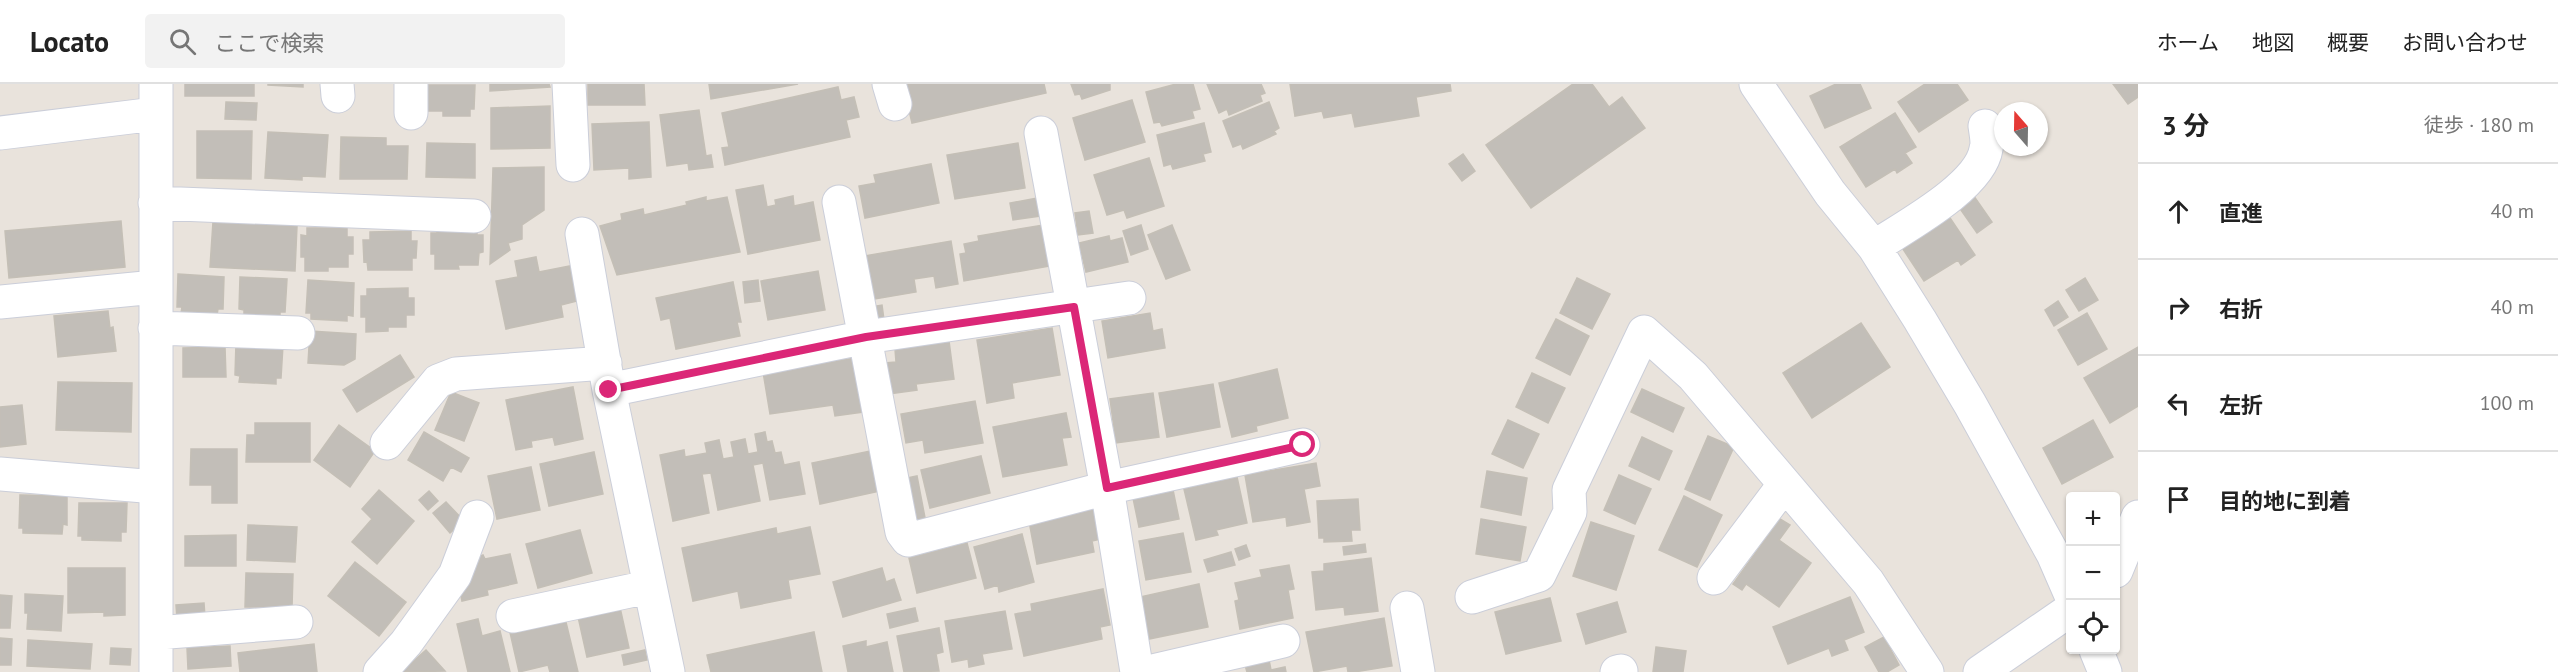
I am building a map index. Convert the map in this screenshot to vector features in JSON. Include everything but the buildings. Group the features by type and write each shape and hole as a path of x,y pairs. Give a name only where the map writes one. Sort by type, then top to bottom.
{"street":[{"path":"569,84 573,165"},
{"path":"1756,84 1830,193 1874,247 1970,404 2053,554 2066,584"},
{"path":"0,133 155,99 156,672"},
{"path":"1874,247 1941,203 1976,173 1986,150 1985,126"},
{"path":"1041,133 1107,488 1137,672"},
{"path":"839,202 902,532 908,540 1107,488 1303,445"},
{"path":"155,203 474,216"},
{"path":"582,234 648,588 668,672"},
{"path":"0,302 155,287"},
{"path":"387,444 438,381 456,374 607,376 1129,298"},
{"path":"155,328 298,333"},
{"path":"1472,597 1539,575 1570,512 1569,490 1644,332 1693,376 1868,582 1927,672"},
{"path":"0,474 156,486"},
{"path":"1714,578 1784,485"},
{"path":"380,672 406,643 455,575 477,517"},
{"path":"2120,559 2138,517"},
{"path":"513,616 648,588"},
{"path":"1407,608 1418,672"},
{"path":"1980,672 2066,613"},
{"path":"156,633 296,622"},
{"path":"1148,672 1283,641"},
{"path":"2098,654 2105,672"}],"route":[{"path":"609,390 866,337 1074,307 1107,488 1303,445"}]}
